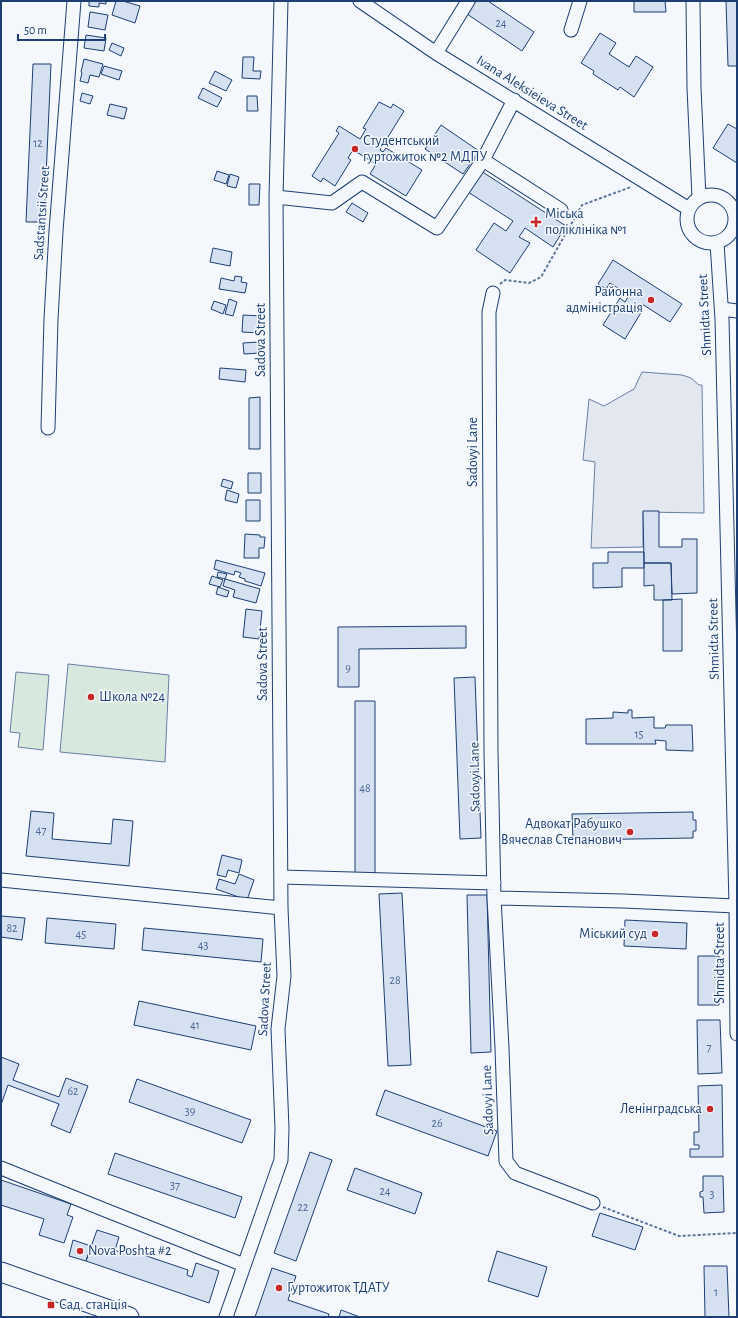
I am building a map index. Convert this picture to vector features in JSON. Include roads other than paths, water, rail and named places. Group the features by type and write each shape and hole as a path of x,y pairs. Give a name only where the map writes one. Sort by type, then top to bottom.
{"highway":[{"path":"2,1275 129,1317"}],"street":[{"name":"Sadstantsii Street","path":"48,428 54,267 74,1"},
{"name":"Sadova Street","path":"226,1317 281,1160 282,1128 278,1029 284,976 281,908 276,197 281,1"},
{"name":"Ivana Aleksieieva Street","path":"360,1 436,53 689,209"},
{"path":"436,53 468,1"},
{"path":"570,30 580,1"},
{"path":"693,1 694,88 699,198"},
{"path":"276,197 332,203 362,182 437,228 483,160 514,100"},
{"path":"483,160 561,210"},
{"path":"707,195 715,195 723,198 729,203 735,210 734,236 717,243 709,244 695,238 690,232 686,216 693,202 699,198 707,195"},
{"name":"Shmidta Street","path":"717,243 722,308 732,529 737,1034"},
{"name":"Sadovyi Lane","path":"493,294 489,312 491,752 494,898 506,1161 515,1173 592,1203"},
{"path":"722,308 737,311"},
{"path":"281,877 494,883"},
{"path":"1,880 281,908"},
{"path":"494,898 623,901 736,906"},
{"path":"1,1168 244,1265"}],"place":[{"name":"Студентський гуртожиток №2 МДПУ","path":"355,149"},
{"name":"Міська поліклініка №1","path":"536,222"},
{"name":"Районна адміністрація","path":"651,300"},
{"name":"Школа №24","path":"91,697"},
{"name":"Адвокат Рабушко Вячеслав Степанович","path":"630,832"},
{"name":"Міський суд","path":"655,934"},
{"name":"Ленінградська","path":"710,1109"},
{"name":"Nova Poshta #2","path":"80,1251"},
{"name":"Гуртожиток ТДАТУ","path":"279,1288"},
{"name":"Сад. станція","path":"51,1305"}]}
